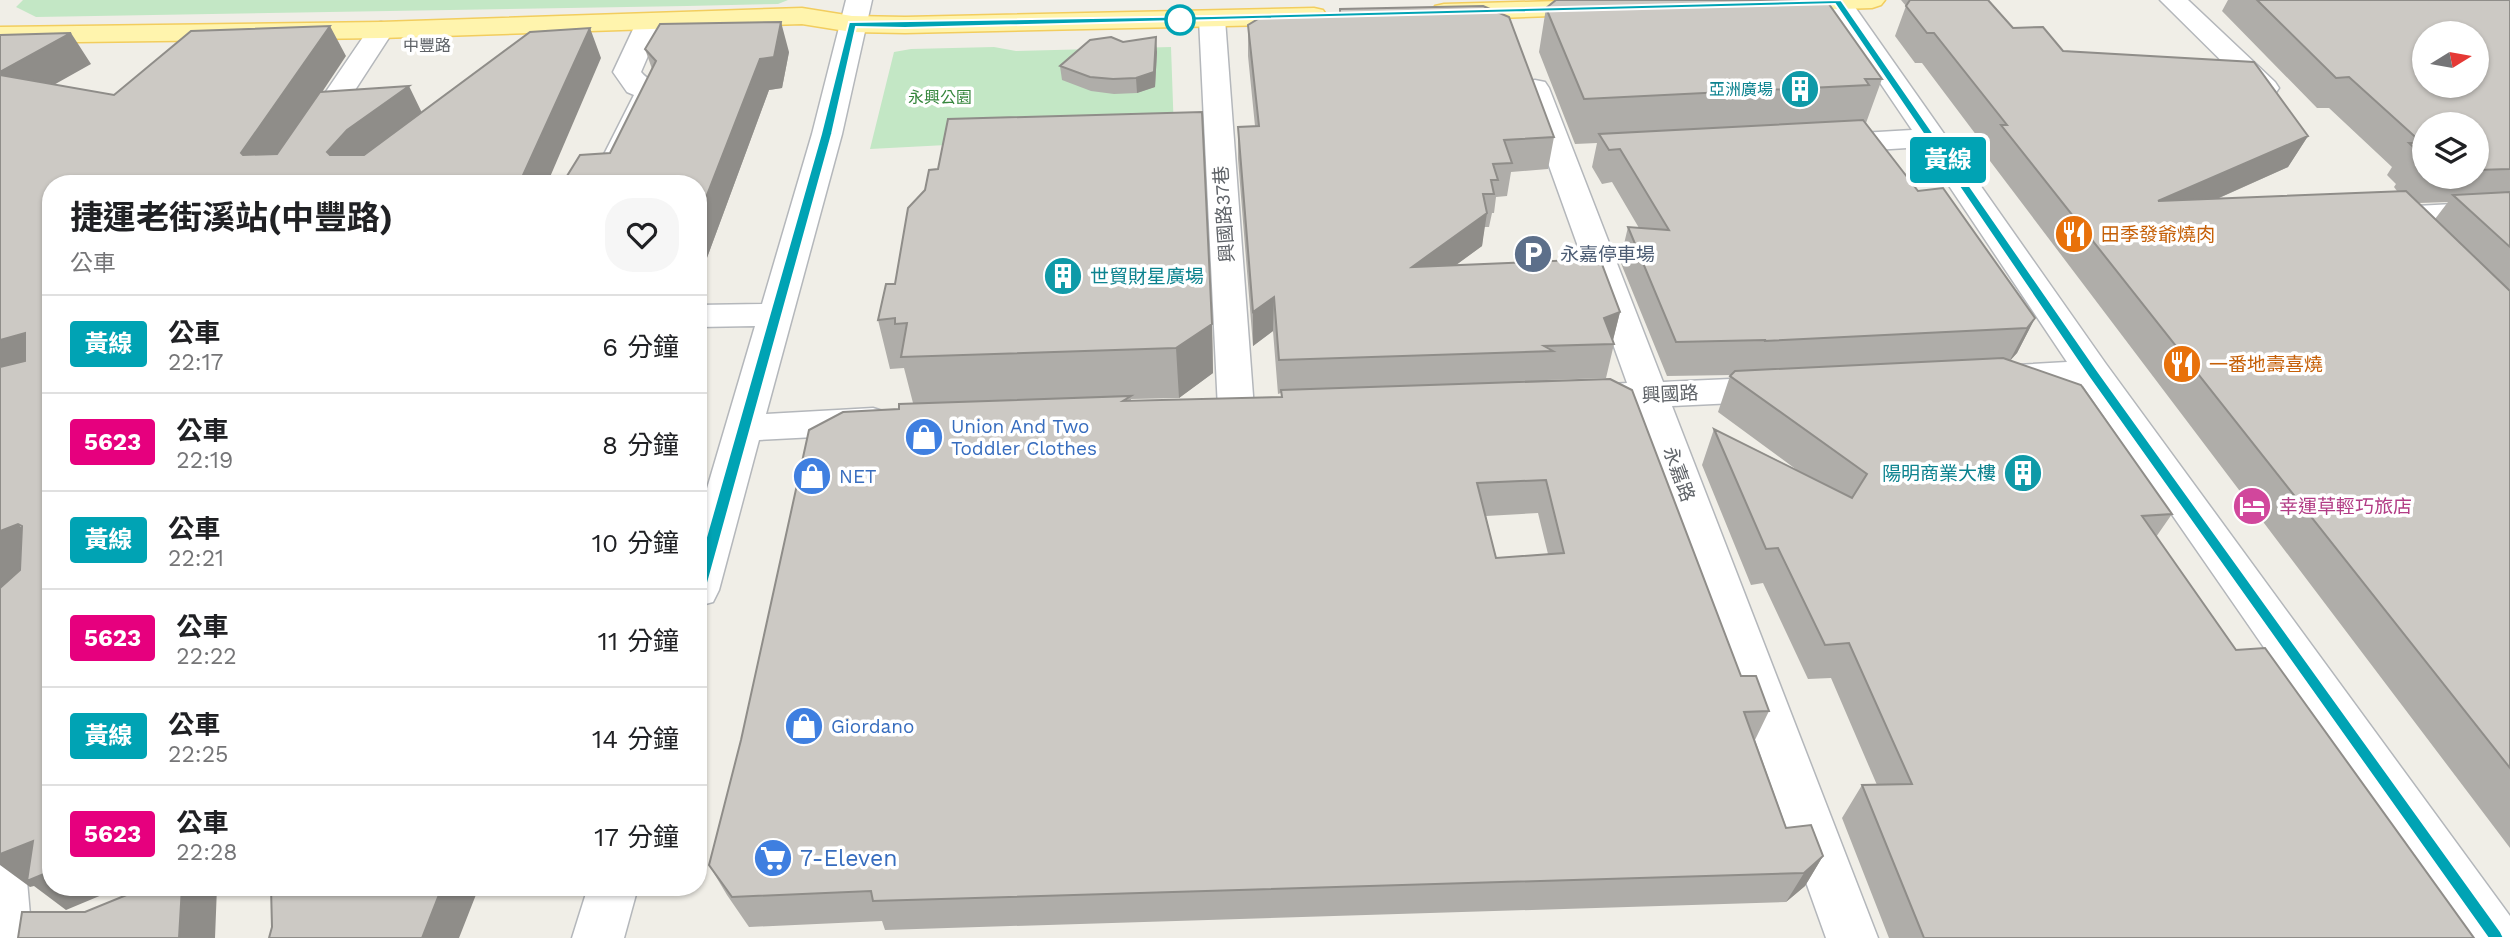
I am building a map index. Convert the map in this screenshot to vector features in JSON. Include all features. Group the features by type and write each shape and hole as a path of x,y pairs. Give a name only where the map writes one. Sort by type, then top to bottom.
{"main road":[{"path":"1749,4 1872,0"},
{"path":"1413,13 1628,7"},
{"name":"中豐路","path":"0,35 544,41 645,33 784,32 856,12 905,25 1332,15"},
{"name":"中豐路","path":"0,53 376,38"}],"street":[{"path":"1838,0 2093,373 2495,938"},
{"path":"2173,0 2265,88"},
{"name":"永嘉路","path":"1507,10 1522,53 1575,156 1650,396 1852,938"},
{"path":"707,558 827,134 856,12"},
{"name":"興國路37巷","path":"1212,19 1236,409"},
{"path":"608,175 650,91 636,86 627,72 645,33"},
{"path":"284,175 376,38"},
{"path":"1796,145 1934,138"},
{"path":"2425,245 2397,217 2510,211"},
{"path":"707,316 776,315"},
{"path":"1968,380 2093,373"},
{"name":"興國路","path":"1553,399 1816,387"},
{"path":"743,428 910,420"},
{"path":"0,858 6,938"},
{"path":"598,938 610,896"}],"green space":[{"path":"23,0 788,0 778,4 36,17 16,7"},
{"name":"永興公園","path":"994,47 1016,51 1171,47 1174,133 870,149 894,52 911,49"}],"building":[{"path":"1556,0 1826,0 1882,79 1865,79 1869,85 1584,99 1546,8"},
{"path":"1910,0 1988,0 2013,28 2043,27 2063,51 2254,62 2308,136 2158,201 2406,191 2510,291 2510,768 2001,125 2007,125 1934,33 1927,33 1906,6"},
{"path":"2257,0 2510,0 2510,169 2489,170 2489,112 2412,112 2412,134 2349,77 2336,78"},
{"path":"1483,6 1509,17 1554,137 1504,140 1512,163 1493,164 1498,180 1491,180 1494,194 1483,194 1487,213 1412,267 1600,259 1620,312 1604,318 1614,344 1544,346 1553,351 1279,360 1274,297 1253,312 1238,127 1259,126 1248,25 1263,16 1340,13 1340,9"},
{"path":"781,22 774,57 760,59 707,195 707,175 568,175 580,155 610,153 656,61 645,49 660,24"},
{"path":"330,26 241,153 277,154 320,92 409,86 347,130 327,152 330,155 364,155 530,32 590,28 523,175 42,175 42,875 27,881 33,841 0,854 0,588 20,570 22,526 18,524 0,531 0,367 25,361 25,333 0,340 0,75 114,95 191,31"},
{"path":"71,33 0,72 0,35"},
{"path":"1111,37 1123,42 1156,37 1154,72 1136,78 1113,79 1090,77 1060,66 1090,40"},
{"name":"世貿財星廣場","path":"1202,112 1212,324 1176,348 901,357 907,323 895,324 895,318 878,320 886,284 895,284 908,208 925,190 929,170 938,169 948,119"},
{"path":"1863,120 1918,191 1943,188 2035,318 2027,328 1764,341 1766,340 1676,342 1628,227 1669,230 1620,149 1609,150 1599,134"},
{"path":"2510,192 2510,247 2453,195"},
{"path":"2003,358 2081,385 2172,514 2142,516 2236,650 2265,648 2474,938 1924,938 1862,785 1912,784 1849,643 1825,645 1778,548 1766,549 1714,429 1852,498 1867,474 1730,376 1735,371"},
{"path":"1610,379 1632,390 1741,676 1756,676 1769,711 1744,712 1786,828 1811,825 1823,856 1804,873 873,901 871,891 732,897 709,865 741,740 809,430 843,412 899,409 899,404 1131,396 1123,401 1282,397 1281,390","holes":["1546,480 1564,553 1496,558 1477,483"]},
{"path":"124,896 181,896 179,938 18,938 22,912 85,912"},
{"path":"271,896 438,896 422,938 269,938 272,927"}],"bus line":[{"name":"黃線","path":"707,558 827,134 852,24 1212,19 1838,1 2093,373 2494,938"}],"place":[{"name":"亞洲廣場","path":"1800,89"},
{"name":"田季發爺燒肉","path":"2074,234"},
{"name":"永嘉停車場","path":"1533,254"},
{"name":"世貿財星廣場","path":"1063,276"},
{"name":"一番地壽喜燒","path":"2182,364"},
{"name":"Union And Two Toddler Clothes","path":"924,437"},
{"name":"陽明商業大樓","path":"2023,473"},
{"name":"NET","path":"812,476"},
{"name":"幸運草輕巧旅店","path":"2252,506"},
{"name":"Giordano","path":"804,726"},
{"name":"7-Eleven","path":"773,858"}]}
